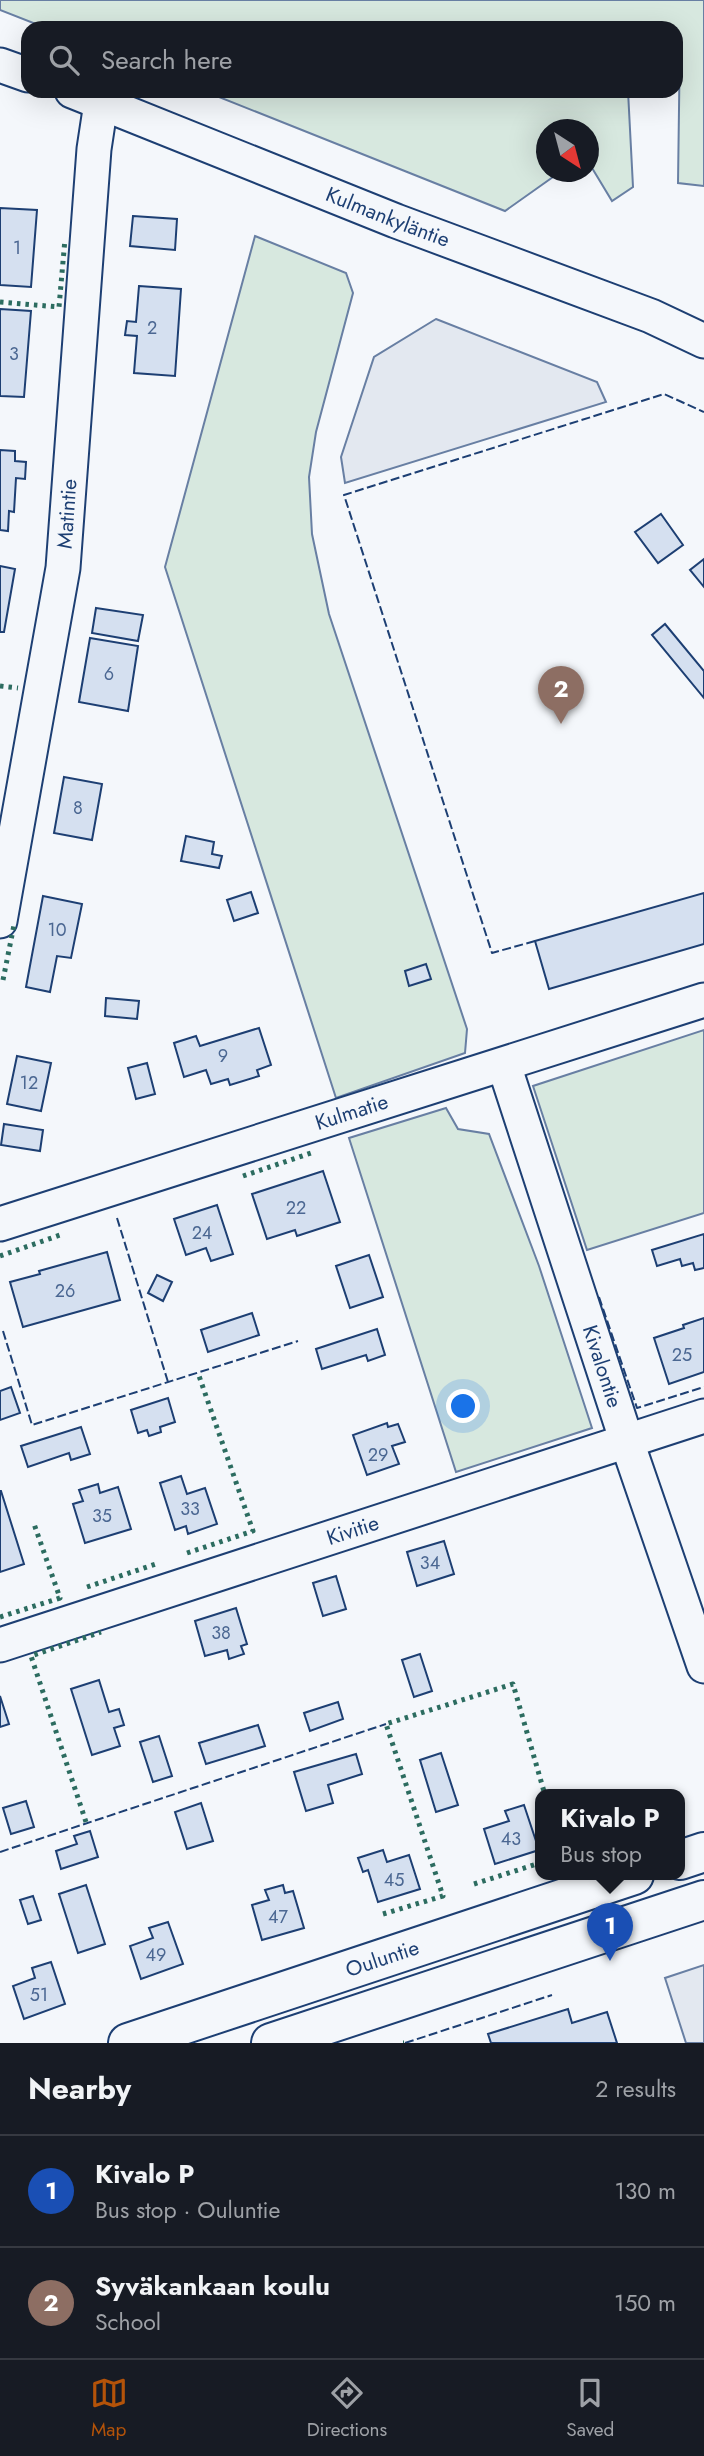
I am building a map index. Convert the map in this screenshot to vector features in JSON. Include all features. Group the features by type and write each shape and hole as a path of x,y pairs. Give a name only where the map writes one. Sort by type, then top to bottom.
{"main road":[{"path":"685,1858 704,1852"},
{"name":"Ouluntie","path":"128,2043 619,1880"},
{"path":"271,2043 704,1900"}],"street":[{"path":"0,65 21,72"},
{"name":"Matintie","path":"0,921 63,568 94,149 87,98"},
{"name":"Kulmankyläntie","path":"90,98 396,220 651,316 704,341"},
{"name":"Kulmatie","path":"0,1224 704,1000"},
{"name":"Kivalontie","path":"504,1065 627,1442 704,1666"},
{"name":"Kivitie","path":"0,1645 704,1416"}],"shaded area":[{"path":"0,0 704,0 704,186 678,183 679,98 683,98 683,21 28,21 0,10"},
{"path":"222,98 628,98 633,187 612,201 599,180 599,119 536,119 536,182 546,182 505,211"},
{"path":"255,236 346,273 353,293 316,432 309,477 312,534 329,614 467,1029 465,1053 336,1098 165,567"},
{"path":"436,319 597,382 606,402 345,483 341,457 374,357"},
{"path":"704,1030 704,1213 587,1250 533,1086"},
{"path":"446,1108 458,1129 489,1134 539,1266 592,1428 456,1472 349,1138"},
{"path":"704,1965 704,2043 686,2043 665,1978"}],"building":[{"path":"0,208 37,210 31,287 0,285"},
{"path":"133,216 177,219 175,250 130,246"},
{"path":"139,286 181,289 175,376 134,373 137,336 125,335 127,321 136,322"},
{"path":"0,309 31,311 24,397 0,396"},
{"path":"0,450 15,451 15,461 26,462 25,479 16,478 14,512 9,511 8,531 0,530"},
{"path":"661,514 683,545 658,563 635,532"},
{"path":"704,559 704,587 690,570"},
{"path":"0,566 15,569 4,632 0,632"},
{"path":"96,608 143,615 138,641 92,633"},
{"path":"665,624 704,671 704,698 652,635"},
{"path":"90,638 138,646 128,711 79,702"},
{"path":"64,777 102,784 92,840 54,833"},
{"path":"186,836 214,842 212,854 222,856 219,868 181,861"},
{"path":"251,892 258,913 234,921 227,900"},
{"path":"704,893 704,944 549,989 535,941"},
{"path":"43,896 82,904 71,958 57,956 50,992 26,987"},
{"path":"426,964 431,979 409,986 405,971"},
{"path":"106,998 139,1001 137,1019 105,1016"},
{"path":"259,1028 271,1065 257,1070 259,1076 230,1085 228,1079 211,1084 206,1070 184,1077 174,1043 196,1036 200,1046"},
{"path":"17,1056 51,1063 41,1111 7,1104"},
{"path":"147,1063 155,1094 136,1099 128,1068"},
{"path":"4,1124 43,1130 40,1151 1,1145"},
{"path":"323,1171 340,1222 297,1236 295,1230 267,1239 252,1194"},
{"path":"217,1205 233,1254 211,1261 206,1248 186,1255 174,1219"},
{"path":"704,1234 704,1268 695,1270 693,1263 682,1266 680,1259 657,1266 652,1250"},
{"path":"107,1252 120,1300 23,1327 10,1282"},
{"path":"369,1255 383,1297 350,1308 336,1266"},
{"path":"157,1275 172,1282 163,1301 148,1293"},
{"path":"252,1313 259,1335 208,1352 201,1330"},
{"path":"704,1318 704,1372 669,1384 654,1338"},
{"path":"377,1329 385,1355 368,1361 366,1355 322,1369 316,1349"},
{"path":"11,1387 20,1413 0,1420 0,1391"},
{"path":"168,1398 175,1422 160,1427 161,1432 149,1436 147,1430 138,1433 131,1410"},
{"path":"387,1423 388,1427 398,1424 405,1442 392,1446 399,1464 367,1475 353,1435"},
{"path":"81,1427 90,1454 71,1460 69,1453 28,1467 21,1446"},
{"path":"181,1476 187,1494 205,1488 217,1524 188,1534 186,1526 175,1530 160,1483"},
{"path":"98,1484 100,1493 118,1487 131,1529 85,1543 73,1504 83,1501 79,1490"},
{"path":"0,1491 24,1564 0,1572"},
{"path":"444,1541 454,1574 417,1586 407,1552"},
{"path":"336,1576 346,1609 323,1616 313,1583"},
{"path":"236,1608 247,1644 241,1646 244,1654 229,1659 227,1650 205,1656 195,1621"},
{"path":"420,1654 432,1691 414,1697 402,1660"},
{"path":"99,1680 109,1712 119,1709 124,1725 114,1728 120,1746 92,1755 71,1689"},
{"path":"0,1696 9,1724 0,1727"},
{"path":"338,1702 343,1719 310,1731 304,1713"},
{"path":"258,1725 265,1746 206,1764 199,1743"},
{"path":"159,1736 172,1776 153,1782 140,1742"},
{"path":"441,1753 458,1805 436,1812 420,1760"},
{"path":"356,1754 362,1774 328,1785 333,1803 306,1811 294,1772"},
{"path":"26,1801 34,1827 11,1834 3,1808"},
{"path":"201,1803 213,1841 187,1849 175,1812"},
{"path":"524,1805 535,1838 535,1851 495,1864 484,1829 509,1821 505,1811"},
{"path":"90,1831 98,1857 61,1869 56,1851 77,1844 74,1836"},
{"path":"383,1850 387,1862 409,1855 420,1889 378,1902 368,1870 363,1872 358,1858"},
{"path":"86,1885 105,1944 78,1953 59,1894"},
{"path":"283,1885 285,1893 293,1891 304,1928 262,1940 252,1905 269,1900 265,1890"},
{"path":"33,1896 41,1920 28,1924 20,1900"},
{"path":"168,1922 183,1964 141,1979 130,1946 153,1938 149,1928"},
{"path":"51,1962 65,2004 24,2019 13,1986 35,1978 32,1968"},
{"path":"568,2009 572,2023 607,2012 617,2043 491,2043 488,2034"}],"hedge":[{"path":"0,302 59,307 65,239"},
{"path":"0,686 18,688"},
{"path":"3,980 14,925"},
{"path":"243,1176 314,1152"},
{"path":"0,1256 63,1234"},
{"path":"187,1553 253,1531 198,1373"},
{"path":"0,1617 60,1598 33,1521"},
{"path":"87,1587 159,1563"},
{"path":"86,1822 31,1656 101,1632"},
{"path":"383,1914 443,1896 386,1724 513,1684 543,1789"},
{"path":"474,1884 535,1865"}],"fence":[{"path":"535,941 492,953 344,495 664,394 704,412"},
{"path":"117,1218 168,1382"},
{"path":"599,1297 637,1408 704,1387"},
{"path":"3,1331 32,1425 298,1341"},
{"path":"0,1852 386,1724"},
{"path":"405,2043 552,1995"}],"place":[{"name":"Syväkankaan koulu","path":"561,724"},
{"name":"Kivalo P","path":"610,1961"}]}
